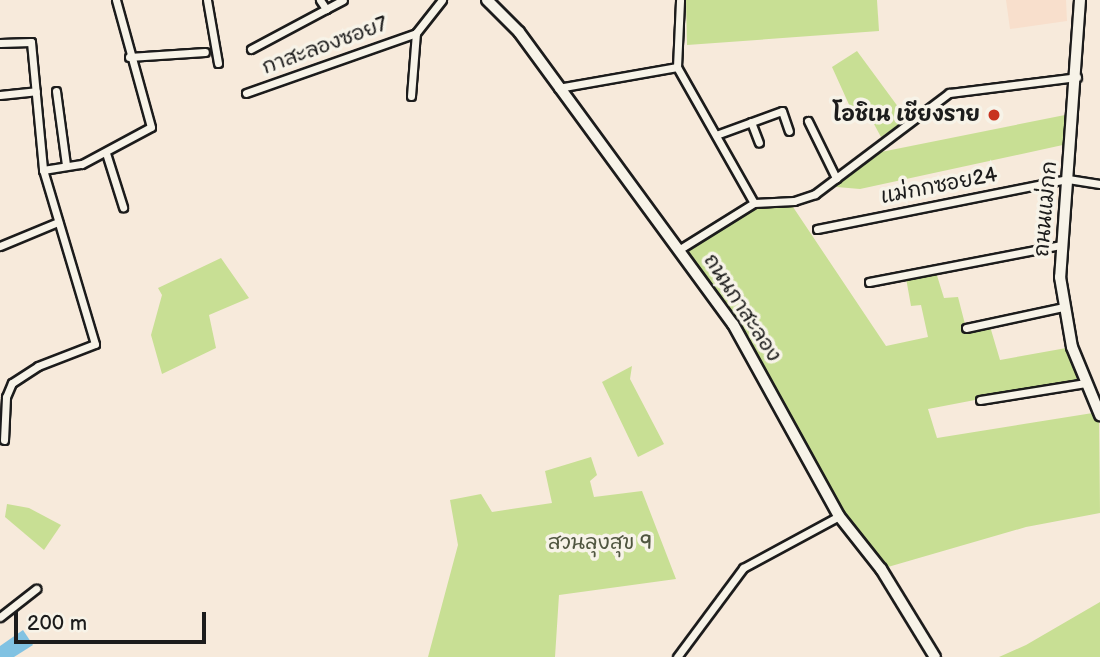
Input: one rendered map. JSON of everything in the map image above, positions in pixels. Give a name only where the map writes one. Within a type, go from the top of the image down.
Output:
[{"type":"street","points":[[43,170],[106,153],[151,127],[129,57],[116,0]]},
{"type":"street","points":[[207,0],[218,63]]},
{"type":"street","points":[[320,0],[326,9]]},
{"type":"street","points":[[251,49],[342,0]]},
{"type":"street","name":"กาสะลองซอย7","points":[[246,93],[416,33],[442,0]]},
{"type":"street","name":"ถนนกาสะลอง","points":[[487,0],[519,32],[557,88],[680,249],[760,368],[839,516],[881,569],[934,657]]},
{"type":"street","points":[[680,0],[677,67],[754,204]]},
{"type":"street","name":"ถนนแม่กก","points":[[1080,0],[1077,77],[1062,245],[1063,307],[1086,383],[1100,415]]},
{"type":"street","points":[[411,96],[416,33]]},
{"type":"street","points":[[0,43],[31,41],[43,170],[95,344],[38,366],[12,383],[6,397],[4,440]]},
{"type":"street","points":[[129,57],[205,52]]},
{"type":"street","points":[[557,88],[677,67]]},
{"type":"street","points":[[680,249],[754,204],[805,198],[836,178],[949,93],[1077,77]]},
{"type":"street","points":[[0,95],[36,91]]},
{"type":"street","points":[[56,91],[66,165]]},
{"type":"street","points":[[716,135],[782,111],[789,131]]},
{"type":"street","points":[[808,121],[836,178]]},
{"type":"street","points":[[751,122],[759,143]]},
{"type":"street","points":[[106,153],[123,207]]},
{"type":"street","points":[[1068,179],[1100,184]]},
{"type":"street","name":"แม่กกซอย24","points":[[817,229],[1068,179]]},
{"type":"street","points":[[0,246],[58,222]]},
{"type":"street","points":[[869,282],[1062,245]]},
{"type":"street","points":[[966,328],[1063,307]]},
{"type":"street","points":[[980,400],[1086,383]]},
{"type":"street","points":[[677,657],[743,568],[839,516]]},
{"type":"street","points":[[0,617],[36,589]]},
{"type":"shaded area","points":[[1006,0],[1066,0],[1067,21],[1010,29]]},
{"type":"green space","points":[[686,0],[877,0],[879,31],[687,45]]},
{"type":"green space","points":[[857,51],[907,119],[881,137],[868,113],[856,120],[832,67]]},
{"type":"green space","points":[[1075,113],[1072,143],[860,189],[825,186],[866,155]]},
{"type":"green space","points":[[789,201],[886,346],[928,337],[921,305],[911,306],[906,278],[935,269],[944,298],[958,297],[966,328],[989,323],[1000,360],[1072,347],[1084,379],[928,409],[937,438],[1099,412],[1100,513],[1026,527],[881,569],[839,516],[790,424],[680,249],[754,203]]},
{"type":"green space","points":[[221,258],[249,298],[209,315],[216,348],[162,374],[151,335],[162,295],[158,288]]},
{"type":"green space","points":[[632,366],[630,379],[664,444],[638,457],[602,382]]},
{"type":"green space","name":"สวนลุงสุข 9","points":[[591,457],[597,475],[590,481],[594,497],[642,491],[676,579],[559,595],[555,657],[428,657],[458,545],[450,500],[481,494],[492,512],[552,503],[545,471]]},
{"type":"green space","points":[[7,504],[29,508],[61,525],[44,550],[5,517]]},
{"type":"green space","points":[[1100,602],[1100,657],[999,657],[1026,645]]},
{"type":"water","points":[[23,630],[33,645],[14,657],[0,657],[0,646]]},
{"type":"place","name":"โอชิเน เชียงราย","points":[[994,115]]}]
